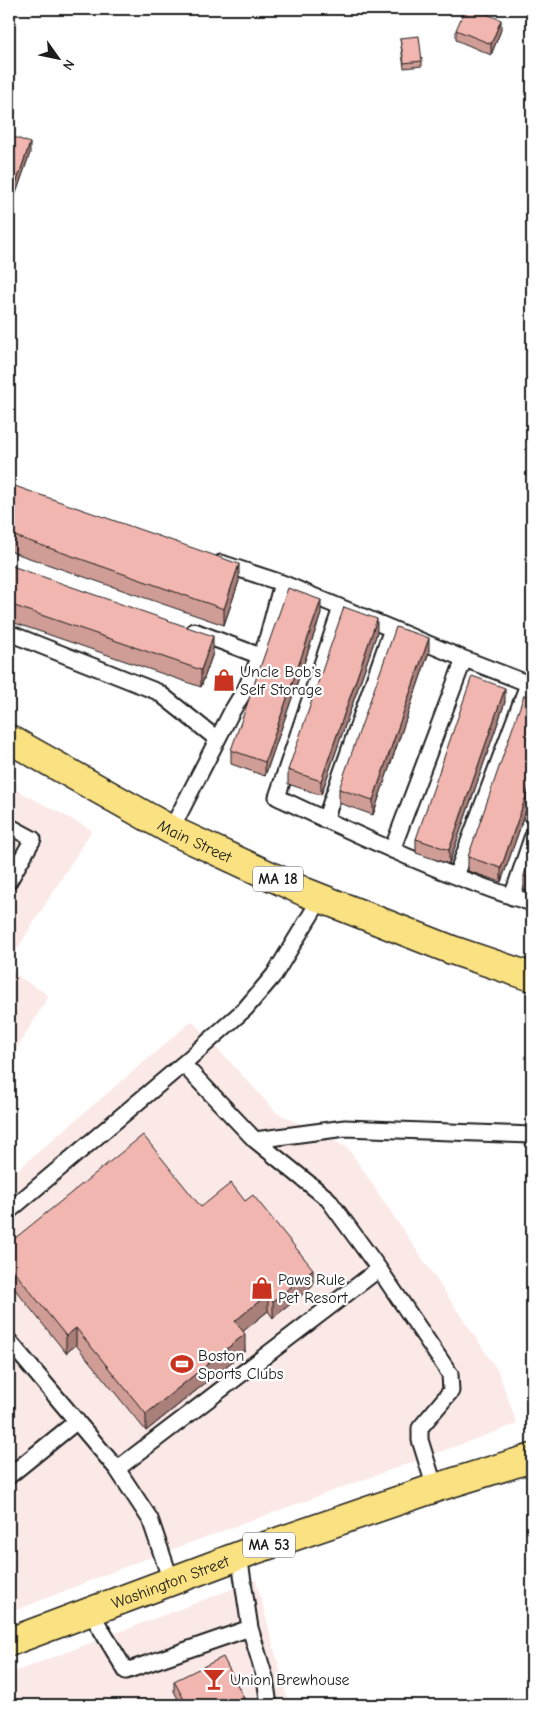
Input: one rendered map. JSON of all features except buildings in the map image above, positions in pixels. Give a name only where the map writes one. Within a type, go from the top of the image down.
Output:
[{"type":"main road","name":"Main Street","points":[[9,738],[171,830],[321,898],[452,950],[532,977]]},
{"type":"main road","name":"Washington Street","points":[[9,1642],[239,1555],[435,1488],[532,1458]]},
{"type":"lane","points":[[207,558],[282,583],[464,659],[530,684],[456,876]]},
{"type":"lane","points":[[171,830],[217,739],[246,688],[266,642],[282,583]]},
{"type":"lane","points":[[341,608],[277,797],[392,850],[456,876],[532,903]]},
{"type":"lane","points":[[179,626],[260,656]]},
{"type":"lane","points":[[326,820],[392,629]]},
{"type":"lane","points":[[9,633],[158,692],[217,739]]},
{"type":"lane","points":[[392,850],[464,659]]},
{"type":"lane","points":[[9,826],[33,840],[9,880]]},
{"type":"lane","points":[[512,897],[532,838]]},
{"type":"lane","points":[[9,1211],[245,1009],[274,975],[321,898]]},
{"type":"lane","points":[[183,1064],[256,1140],[328,1199],[379,1269],[450,1374],[451,1391],[420,1428],[420,1440],[435,1488]]},
{"type":"lane","points":[[256,1140],[345,1128],[532,1134]]},
{"type":"lane","points":[[117,1469],[379,1269]]},
{"type":"lane","points":[[9,1341],[117,1469],[150,1519],[171,1580]]},
{"type":"lane","points":[[9,1476],[76,1421]]},
{"type":"lane","points":[[239,1555],[250,1628],[265,1678],[269,1705]]},
{"type":"lane","points":[[90,1611],[126,1671],[250,1628]]},
{"type":"shaded area","points":[[9,786],[92,830],[9,962]]},
{"type":"shaded area","points":[[9,970],[49,996],[9,1061]]},
{"type":"shaded area","points":[[192,1021],[276,1112],[348,1148],[498,1371],[517,1424],[132,1564],[9,1613],[9,1177]]},
{"type":"shaded area","points":[[256,1580],[289,1705],[9,1704],[9,1674]]},
{"type":"place","name":"Uncle Bob's Self Storage","points":[[224,680]]},
{"type":"place","name":"Paws Rule Pet Resort","points":[[262,1288]]},
{"type":"place","name":"Boston Sports Clubs","points":[[182,1364]]},
{"type":"place","name":"Union Brewhouse","points":[[214,1679]]}]
